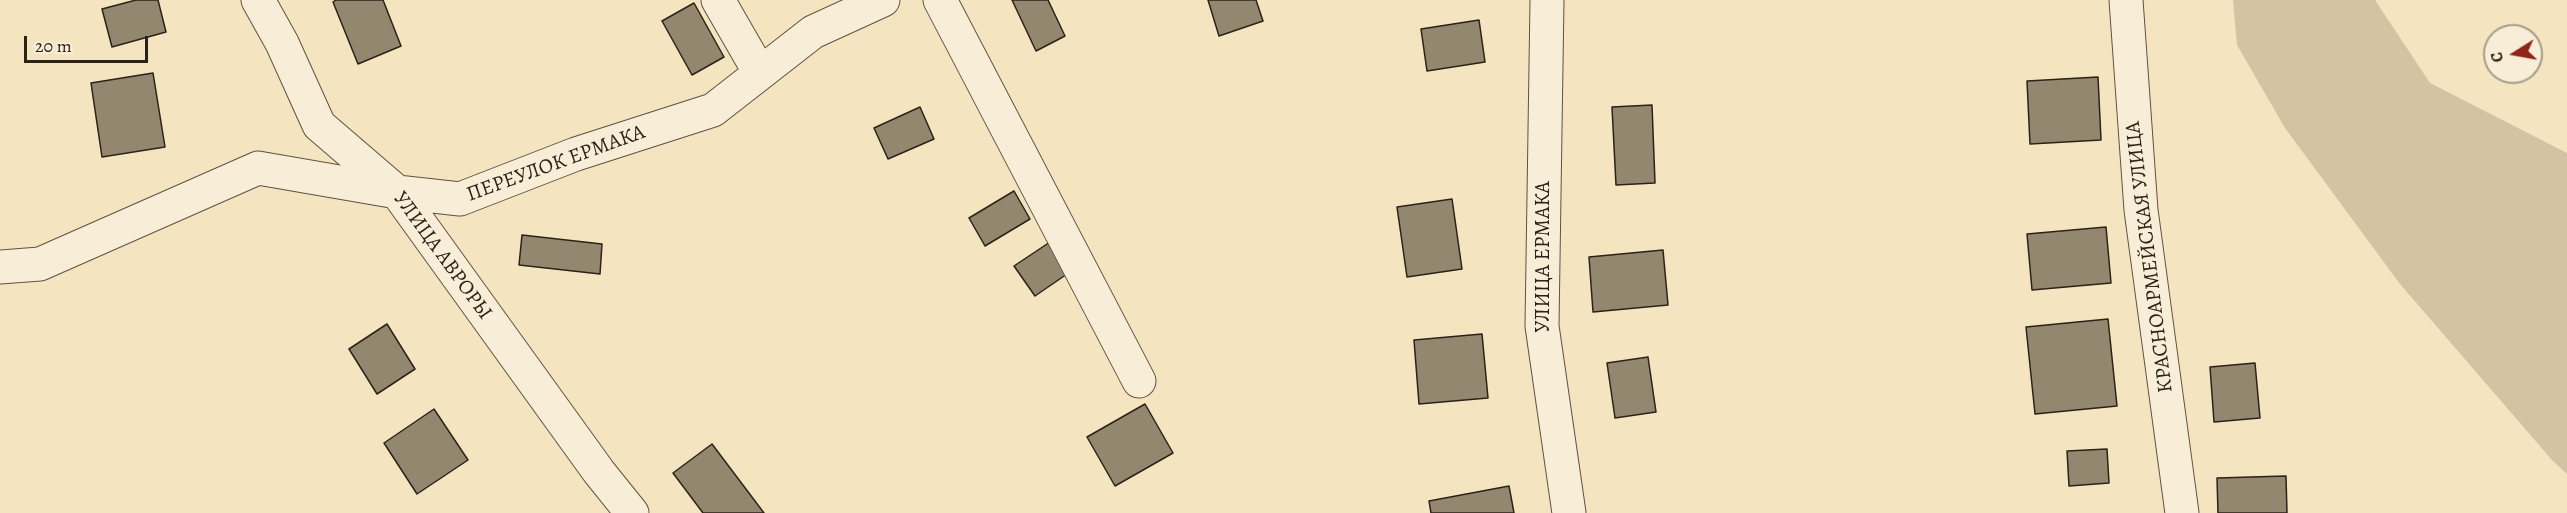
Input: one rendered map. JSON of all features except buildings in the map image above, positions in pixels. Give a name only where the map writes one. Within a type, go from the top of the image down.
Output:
[{"type":"street","name":"УЛИЦА АВРОРЫ","points":[[258,0],[282,43],[319,125],[397,192],[599,472],[632,513]]},
{"type":"street","points":[[718,0],[760,73]]},
{"type":"street","name":"ПЕРЕУЛОК ЕРМАКА","points":[[0,267],[40,264],[258,168],[397,192],[460,199],[576,154],[712,110],[813,32],[883,0]]},
{"type":"street","points":[[940,0],[1139,381]]},
{"type":"street","name":"УЛИЦА ЕРМАКА","points":[[1547,0],[1542,326],[1569,513]]},
{"type":"street","name":"КРАСНОАРМЕЙСКАЯ УЛИЦА","points":[[2126,0],[2141,210],[2182,513]]},
{"type":"shaded area","points":[[2233,0],[2375,0],[2430,83],[2567,153],[2567,474],[2552,460],[2400,284],[2285,128],[2237,45]]}]
